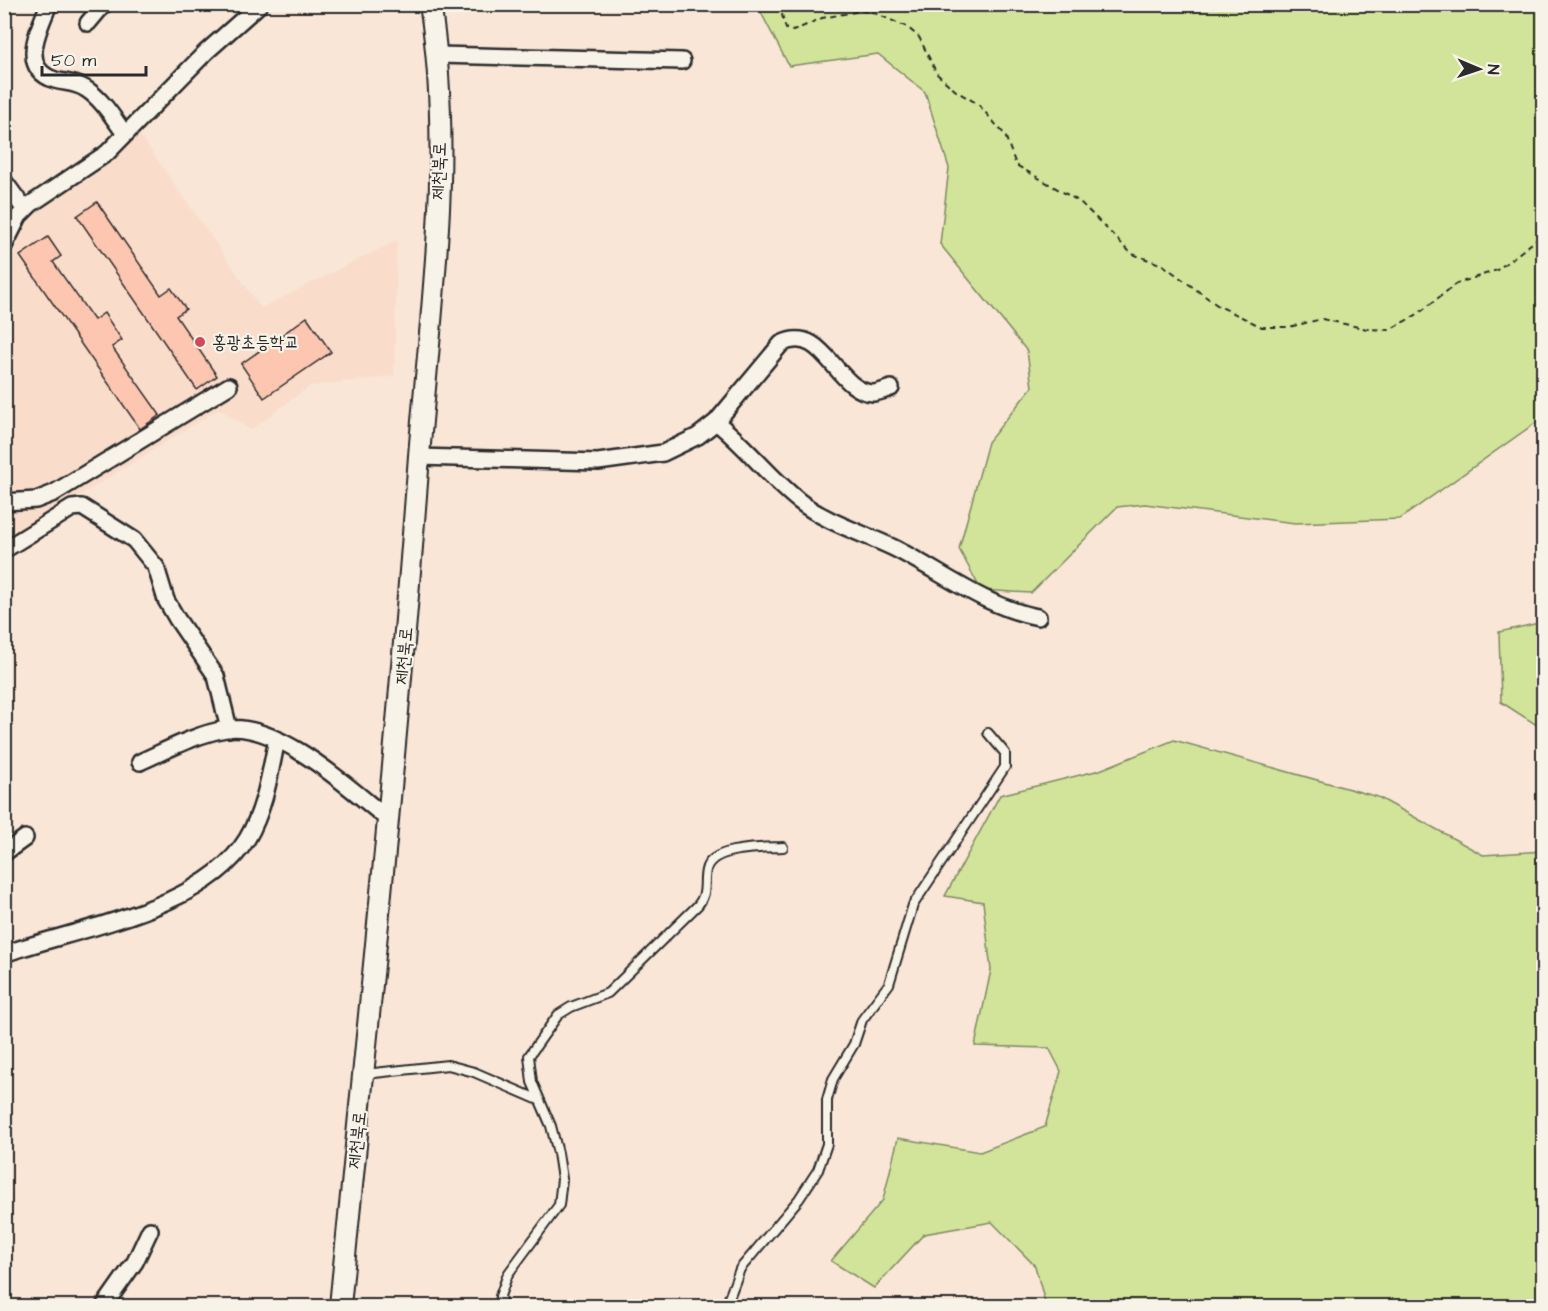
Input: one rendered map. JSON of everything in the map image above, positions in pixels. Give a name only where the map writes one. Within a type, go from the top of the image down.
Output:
[{"type":"street","points":[[49,4],[33,52],[36,67],[44,75],[87,89],[102,103],[125,134]]},
{"type":"street","points":[[88,23],[104,4]]},
{"type":"street","points":[[4,246],[19,216],[25,210],[107,153],[206,52],[260,4]]},
{"type":"street","name":"제천북로","points":[[340,1306],[404,661],[438,207],[442,103],[438,55],[430,4]]},
{"type":"street","points":[[438,55],[682,61]]},
{"type":"street","points":[[4,181],[25,210]]},
{"type":"street","points":[[419,458],[598,462],[663,453],[698,436],[716,422],[781,344],[792,338],[801,338],[814,345],[862,390],[872,393],[891,388]]},
{"type":"street","points":[[4,502],[36,500],[54,493],[230,386]]},
{"type":"street","points":[[716,422],[736,438],[783,487],[822,515],[914,558],[1010,611],[1038,616]]},
{"type":"street","points":[[4,550],[72,508],[82,507],[134,540],[156,567],[171,609],[216,676],[229,729]]},
{"type":"street","points":[[140,762],[206,734],[229,729],[277,739],[322,766],[388,819]]},
{"type":"street","points":[[4,954],[76,934],[159,904],[196,888],[220,871],[247,840],[265,798],[277,739]]},
{"type":"street","points":[[4,854],[25,838]]},
{"type":"street","points":[[104,1306],[135,1262],[150,1230]]},
{"type":"lane","points":[[726,1306],[740,1269],[799,1199],[818,1170],[827,1144],[827,1100],[832,1079],[854,1044],[862,1020],[889,984],[896,970],[901,942],[913,905],[1005,767],[1005,753],[988,733]]},
{"type":"lane","points":[[502,1306],[503,1284],[560,1205],[563,1193],[551,1126],[530,1074],[529,1056],[558,1015],[571,1007],[608,993],[698,905],[705,897],[709,862],[716,856],[728,852],[783,847]]},
{"type":"lane","points":[[363,1075],[448,1065],[474,1072],[539,1100]]},
{"type":"path","points":[[778,4],[786,29],[793,31],[822,18],[860,11],[872,12],[907,27],[919,37],[937,74],[956,91],[978,104],[1005,135],[1016,165],[1080,202],[1132,254],[1163,266],[1218,305],[1262,327],[1289,327],[1322,319],[1367,329],[1389,330],[1418,314],[1456,284],[1497,270],[1526,251],[1544,234]]},
{"type":"shaded area","name":"홍광초등학교","points":[[140,135],[261,308],[397,240],[394,376],[310,386],[251,430],[219,409],[5,542],[5,261],[14,255],[25,218]]},
{"type":"green space","points":[[757,5],[1543,5],[1543,420],[1541,419],[1400,519],[1295,523],[1145,504],[1117,507],[1031,593],[981,590],[959,549],[988,442],[1032,387],[1027,351],[940,244],[949,168],[925,92],[878,54],[789,66]]},
{"type":"green space","points":[[1544,622],[1543,729],[1501,702],[1499,632]]},
{"type":"green space","points":[[1174,740],[1378,797],[1483,855],[1543,851],[1543,1306],[1046,1306],[1035,1266],[992,1222],[924,1234],[874,1288],[831,1261],[883,1200],[898,1138],[980,1152],[1045,1127],[1061,1071],[1049,1048],[975,1046],[991,970],[983,902],[945,896],[1000,795],[1100,770]]},
{"type":"building","points":[[97,202],[161,295],[171,288],[186,309],[176,316],[217,376],[197,390],[77,216]]},
{"type":"building","points":[[48,237],[61,256],[53,262],[94,320],[104,313],[122,340],[112,347],[160,415],[140,429],[20,256]]},
{"type":"building","points":[[307,317],[331,352],[264,398],[241,364]]},
{"type":"place","name":"홍광초등학교","points":[[200,342]]}]
